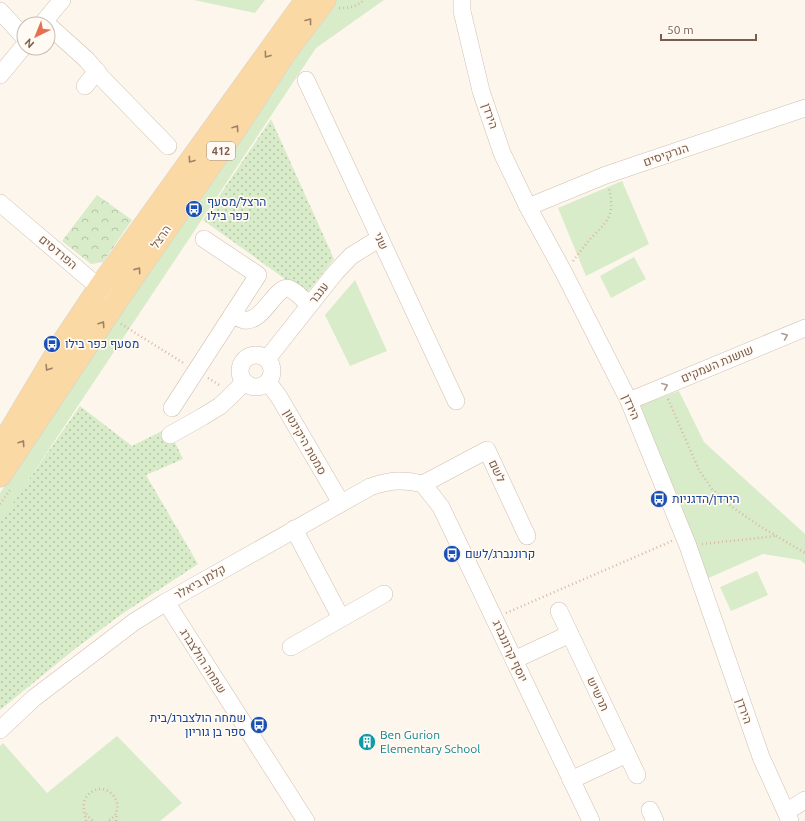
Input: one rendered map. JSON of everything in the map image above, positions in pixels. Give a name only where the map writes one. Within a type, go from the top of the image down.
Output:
[{"type":"main road","name":"הרצל","points":[[0,448],[65,339],[99,288],[306,0]]},
{"type":"main road","name":"הרצל","points":[[0,476],[116,302],[237,127],[285,53],[332,4]]},
{"type":"street","points":[[51,16],[62,0]]},
{"type":"street","name":"הירדן","points":[[462,0],[462,11],[481,91],[502,153],[528,207],[564,273],[629,401],[686,541],[751,731],[788,817]]},
{"type":"street","points":[[0,11],[16,28]]},
{"type":"street","points":[[56,33],[87,60],[168,146]]},
{"type":"street","points":[[0,75],[16,56]]},
{"type":"street","points":[[85,86],[97,72]]},
{"type":"street","name":"שני","points":[[306,80],[456,401]]},
{"type":"street","name":"הנרקיסים","points":[[528,207],[606,175],[805,108]]},
{"type":"street","name":"הפרדסים","points":[[0,203],[116,302]]},
{"type":"street","name":"ענבר","points":[[267,359],[335,273],[351,256],[380,238]]},
{"type":"street","points":[[172,408],[258,276],[204,239]]},
{"type":"street","points":[[232,315],[243,320],[254,318],[263,312],[279,292],[286,288],[289,288],[309,305]]},
{"type":"street","name":"שושנת העמקים","points":[[629,401],[805,328]]},
{"type":"street","points":[[170,435],[220,406],[239,388],[264,385],[268,382],[272,373],[272,368],[267,359],[259,355],[246,358],[240,367],[239,388]]},
{"type":"street","name":"סמטת היקינטון","points":[[268,382],[279,397],[340,503]]},
{"type":"street","name":"לשם","points":[[423,484],[487,450],[527,536]]},
{"type":"street","name":"קלמן ביאלר","points":[[0,730],[34,698],[134,622],[166,602],[370,487],[390,481],[409,480],[423,484]]},
{"type":"street","name":"יוסף קרוננברג","points":[[423,484],[441,507],[591,821]]},
{"type":"street","points":[[294,530],[341,618]]},
{"type":"street","points":[[291,647],[384,594]]},
{"type":"street","name":"שמחה הולצברג","points":[[166,602],[305,821]]},
{"type":"street","name":"תרשיש","points":[[559,611],[637,775]]},
{"type":"street","points":[[514,660],[570,634]]},
{"type":"street","points":[[571,780],[627,754]]},
{"type":"street","points":[[788,817],[805,800]]},
{"type":"path","points":[[332,4],[350,8],[357,6],[364,0]]},
{"type":"path","points":[[564,273],[582,249],[604,226],[609,217],[612,201],[606,175]]},
{"type":"path","points":[[121,323],[196,370],[239,388]]},
{"type":"path","points":[[663,387],[699,470],[712,489],[728,504],[758,525],[805,553]]},
{"type":"path","points":[[494,618],[686,541],[777,536]]},
{"type":"path","points":[[86,821],[84,801],[91,792],[103,789],[111,793],[115,798],[117,803],[116,821]]},
{"type":"path","points":[[84,808],[85,814],[93,821]]},
{"type":"path","points":[[108,821],[117,811]]},
{"type":"green space","points":[[194,0],[265,0],[255,13]]},
{"type":"green space","points":[[335,0],[384,0],[316,48],[0,523],[0,493],[119,312],[294,54]]},
{"type":"green space","points":[[271,119],[334,259],[306,294],[203,220]]},
{"type":"green space","points":[[622,181],[649,244],[586,276],[558,208]]},
{"type":"green space","points":[[97,195],[132,220],[103,262],[91,264],[62,241]]},
{"type":"green space","points":[[634,257],[646,279],[611,298],[600,276]]},
{"type":"green space","points":[[355,280],[387,351],[350,366],[325,315]]},
{"type":"green space","points":[[679,391],[704,442],[805,534],[805,564],[800,560],[763,554],[704,580],[637,406]]},
{"type":"green space","points":[[80,406],[132,446],[168,428],[183,459],[146,475],[198,564],[122,614],[76,648],[0,710],[0,521]]},
{"type":"green space","points":[[757,571],[768,595],[731,611],[720,587]]},
{"type":"green space","points":[[117,736],[182,803],[160,821],[0,821],[0,746],[3,743],[47,793]]},
{"type":"place","name":"הרצל/מסעף כפר בילו","points":[[194,209]]},
{"type":"place","name":"מסעף כפר בילו","points":[[52,344]]},
{"type":"place","name":"הירדן/הדגניות","points":[[659,499]]},
{"type":"place","name":"קרוננברג/לשם","points":[[452,554]]},
{"type":"place","name":"שמחה הולצברג/בית ספר בן גוריון","points":[[259,725]]},
{"type":"place","name":"Ben Gurion Elementary School","points":[[367,742]]}]
